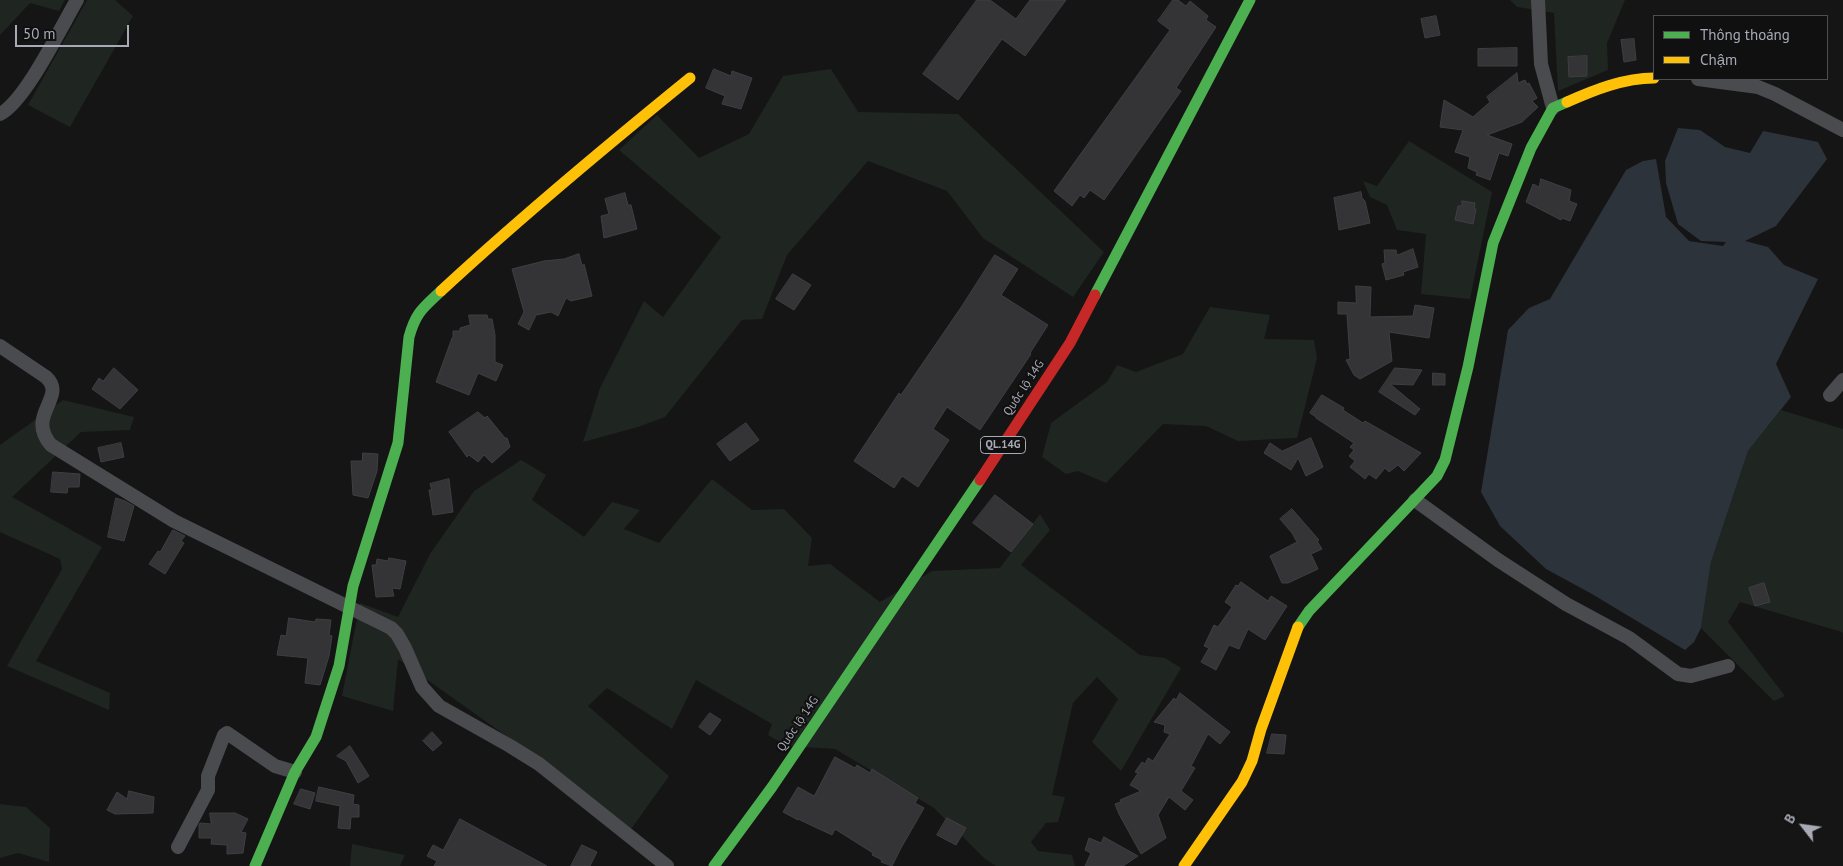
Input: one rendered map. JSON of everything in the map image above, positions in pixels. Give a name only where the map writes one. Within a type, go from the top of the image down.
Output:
[{"type":"street","points":[[0,114],[9,110],[26,88],[77,0]]},
{"type":"street","name":"Quốc lộ 14G","points":[[714,866],[772,787],[1070,343],[1250,0]]},
{"type":"street","points":[[1538,0],[1541,64],[1553,108]]},
{"type":"street","points":[[255,866],[295,772],[316,737],[339,666],[353,586],[398,443],[409,337],[413,322],[420,310],[492,244],[602,149],[690,78]]},
{"type":"street","points":[[1184,866],[1242,782],[1252,761],[1261,729],[1298,626],[1308,611],[1437,476],[1445,460],[1468,367],[1493,243],[1531,148],[1553,108],[1593,91],[1639,78],[1653,78]]},
{"type":"street","points":[[1706,80],[1758,87],[1843,130]]},
{"type":"street","points":[[0,346],[46,377],[53,388],[42,425],[43,433],[51,445],[174,522],[391,628],[397,634],[422,687],[439,706],[539,764],[667,866]]},
{"type":"street","points":[[1830,395],[1843,380]]},
{"type":"street","points":[[1415,500],[1498,560],[1566,604],[1629,638],[1678,674],[1691,676],[1728,666]]},
{"type":"street","points":[[178,847],[208,790],[208,776],[224,735],[228,733],[275,766],[295,772]]},
{"type":"shaded area","points":[[0,0],[65,0],[59,11],[30,3],[0,35]]},
{"type":"shaded area","points":[[87,0],[115,0],[133,16],[70,127],[28,105]]},
{"type":"shaded area","points":[[1510,0],[1625,0],[1607,43],[1608,70],[1558,91],[1554,13],[1517,7]]},
{"type":"shaded area","points":[[831,69],[858,112],[958,114],[1104,252],[1073,297],[983,238],[947,191],[868,161],[787,255],[762,319],[742,320],[665,417],[638,427],[583,442],[600,388],[644,301],[663,317],[721,237],[619,150],[657,115],[699,158],[749,134],[783,76]]},
{"type":"shaded area","points":[[1678,128],[1700,130],[1725,147],[1750,153],[1763,131],[1818,142],[1827,159],[1776,226],[1745,241],[1768,247],[1784,265],[1818,279],[1776,364],[1791,397],[1748,451],[1711,562],[1701,628],[1694,642],[1685,650],[1592,594],[1546,569],[1500,526],[1481,492],[1508,330],[1529,308],[1550,299],[1626,170],[1643,161],[1656,159],[1666,217],[1689,241],[1723,246],[1726,242],[1701,241],[1678,224],[1666,183],[1665,161]]},
{"type":"shaded area","points":[[1409,141],[1492,192],[1470,299],[1421,294],[1426,234],[1397,230],[1387,205],[1370,197],[1363,181],[1377,186]]},
{"type":"shaded area","points":[[1210,307],[1270,315],[1264,339],[1314,340],[1317,358],[1297,438],[1238,441],[1206,426],[1163,424],[1106,483],[1078,471],[1066,474],[1042,457],[1051,423],[1107,382],[1117,365],[1136,372],[1183,354]]},
{"type":"shaded area","points":[[63,400],[134,417],[130,430],[81,432],[12,497],[102,547],[36,661],[110,693],[109,710],[7,666],[62,569],[60,559],[0,532],[0,445]]},
{"type":"shaded area","points":[[1781,410],[1843,429],[1843,634],[1842,632],[1740,602],[1728,622],[1785,696],[1774,701],[1701,628],[1711,562],[1748,451]]},
{"type":"shaded area","points":[[521,460],[546,475],[532,500],[584,537],[612,502],[640,510],[624,529],[659,543],[712,479],[752,510],[784,509],[812,538],[808,566],[830,564],[880,602],[932,571],[1000,568],[1040,514],[1050,530],[1021,565],[1140,655],[1165,658],[1181,668],[1121,771],[1092,742],[1118,699],[1097,677],[1073,703],[1052,795],[1065,797],[1058,822],[1046,823],[1031,842],[1038,851],[1072,855],[1075,866],[996,866],[984,858],[934,808],[835,749],[787,746],[768,735],[772,724],[696,680],[672,729],[607,688],[588,706],[669,776],[629,832],[533,755],[398,659],[393,711],[342,696],[360,603],[398,617],[430,554],[474,491]]},
{"type":"shaded area","points":[[0,804],[26,807],[50,828],[49,862],[18,853],[0,858]]},
{"type":"shaded area","points":[[352,844],[405,855],[400,866],[350,866]]},
{"type":"building","points":[[977,0],[990,0],[1016,19],[1030,0],[1066,0],[1025,56],[1002,39],[958,100],[923,74]]},
{"type":"building","points":[[1173,0],[1178,0],[1186,6],[1190,1],[1208,16],[1206,20],[1216,27],[1176,88],[1181,91],[1104,200],[1090,190],[1084,198],[1080,195],[1072,206],[1054,191],[1170,30],[1158,21]]},
{"type":"building","points":[[1436,16],[1440,35],[1425,38],[1421,19]]},
{"type":"building","points":[[1634,39],[1636,60],[1624,62],[1621,40]]},
{"type":"building","points":[[1517,48],[1517,66],[1478,66],[1478,49]]},
{"type":"building","points":[[1587,56],[1587,76],[1569,77],[1568,57]]},
{"type":"building","points":[[714,69],[731,76],[732,71],[752,78],[741,109],[722,104],[725,96],[706,88]]},
{"type":"building","points":[[1517,73],[1518,83],[1525,80],[1527,84],[1529,83],[1537,98],[1532,101],[1538,107],[1522,122],[1487,135],[1512,144],[1508,156],[1499,153],[1490,180],[1476,175],[1477,172],[1468,168],[1470,157],[1455,152],[1463,130],[1440,127],[1444,100],[1473,117],[1490,102],[1487,97]]},
{"type":"building","points":[[1541,179],[1571,190],[1569,201],[1577,204],[1570,221],[1562,218],[1561,220],[1526,202],[1533,184],[1539,187]]},
{"type":"building","points":[[1361,192],[1370,223],[1339,230],[1334,198]]},
{"type":"building","points":[[625,193],[628,205],[631,205],[637,229],[604,238],[601,216],[609,214],[605,199]]},
{"type":"building","points":[[1462,201],[1475,203],[1474,209],[1476,209],[1473,224],[1455,220],[1458,206],[1462,206]]},
{"type":"building","points":[[1413,249],[1418,267],[1403,272],[1404,275],[1386,280],[1382,264],[1385,263],[1384,250],[1396,250],[1397,255]]},
{"type":"building","points":[[579,254],[582,266],[584,264],[592,296],[571,301],[566,298],[558,316],[551,312],[536,315],[529,330],[518,324],[524,312],[512,269],[544,261],[564,259]]},
{"type":"building","points":[[995,255],[1018,269],[1001,295],[1048,325],[980,430],[947,407],[933,429],[949,440],[918,487],[902,476],[894,488],[854,461],[899,393],[901,395],[962,306]]},
{"type":"building","points":[[793,274],[811,285],[794,310],[776,299]]},
{"type":"building","points":[[1356,286],[1371,287],[1370,317],[1413,316],[1415,305],[1434,308],[1429,338],[1389,332],[1392,361],[1360,379],[1354,375],[1346,360],[1350,359],[1347,314],[1338,314],[1338,302],[1356,303]]},
{"type":"building","points":[[469,315],[487,315],[488,319],[492,319],[495,335],[495,362],[503,365],[496,381],[478,373],[469,395],[436,382],[453,338],[453,331],[460,331],[460,328],[470,325]]},
{"type":"building","points":[[114,368],[138,390],[120,409],[92,389],[99,378],[103,381]]},
{"type":"building","points":[[1395,368],[1422,370],[1413,385],[1390,384],[1420,409],[1415,415],[1379,392]]},
{"type":"building","points":[[1433,373],[1445,374],[1445,385],[1433,385]]},
{"type":"building","points":[[1322,395],[1344,408],[1343,410],[1363,423],[1365,421],[1421,453],[1404,471],[1398,465],[1389,472],[1385,468],[1376,479],[1369,474],[1365,479],[1350,467],[1355,461],[1349,456],[1354,450],[1350,447],[1354,443],[1310,413]]},
{"type":"building","points":[[478,412],[485,418],[487,416],[507,438],[510,447],[492,463],[484,455],[478,462],[469,455],[467,457],[449,432]]},
{"type":"building","points":[[746,423],[759,440],[730,461],[717,444]]},
{"type":"building","points":[[1311,438],[1323,467],[1306,476],[1298,458],[1291,470],[1264,453],[1270,443],[1282,451]]},
{"type":"building","points":[[121,443],[124,457],[101,462],[98,448]]},
{"type":"building","points":[[363,453],[378,454],[377,471],[368,498],[353,495],[351,461],[362,461]]},
{"type":"building","points":[[53,472],[80,474],[79,487],[68,487],[67,493],[51,492]]},
{"type":"building","points":[[449,479],[453,512],[433,515],[429,490],[432,490],[430,484]]},
{"type":"building","points":[[995,495],[1033,524],[1011,552],[973,523]]},
{"type":"building","points":[[116,498],[134,506],[124,541],[108,537]]},
{"type":"building","points":[[1292,509],[1319,540],[1317,541],[1322,549],[1311,554],[1318,569],[1288,583],[1282,583],[1270,556],[1297,542],[1280,519]]},
{"type":"building","points":[[173,530],[185,536],[181,541],[184,543],[165,574],[149,564],[158,551],[160,552]]},
{"type":"building","points":[[389,558],[406,561],[400,589],[392,588],[394,596],[376,597],[372,565],[376,565],[377,559],[388,561]]},
{"type":"building","points":[[1241,582],[1268,601],[1271,596],[1287,606],[1265,640],[1248,629],[1239,649],[1229,645],[1216,670],[1201,662],[1209,648],[1204,646],[1214,625],[1218,627],[1232,607],[1225,602],[1236,585],[1238,586]]},
{"type":"building","points":[[1764,583],[1770,602],[1755,606],[1749,588]]},
{"type":"building","points":[[289,618],[315,622],[316,619],[331,620],[329,635],[332,636],[329,656],[320,685],[305,683],[308,658],[277,655],[281,635],[286,636]]},
{"type":"building","points":[[1180,693],[1230,732],[1220,744],[1208,734],[1191,766],[1195,768],[1181,791],[1193,800],[1185,810],[1169,797],[1158,815],[1166,838],[1141,854],[1115,804],[1141,791],[1130,785],[1138,773],[1135,772],[1142,762],[1145,764],[1148,758],[1153,761],[1170,734],[1164,732],[1165,725],[1154,722],[1174,698],[1176,700]]},
{"type":"building","points":[[710,713],[721,720],[710,735],[699,727]]},
{"type":"building","points":[[432,732],[442,743],[433,751],[423,741]]},
{"type":"building","points":[[1272,734],[1286,735],[1284,754],[1267,753]]},
{"type":"building","points":[[350,746],[369,776],[358,783],[346,761],[337,756]]},
{"type":"building","points":[[835,757],[855,768],[857,765],[870,773],[872,769],[918,798],[915,803],[924,808],[892,866],[881,862],[882,860],[872,855],[873,853],[835,829],[832,835],[783,812],[798,787],[814,796]]},
{"type":"building","points":[[319,787],[354,795],[353,804],[359,805],[359,817],[351,817],[350,829],[338,828],[340,806],[316,801]]},
{"type":"building","points":[[301,789],[315,793],[310,809],[294,804]]},
{"type":"building","points":[[129,791],[154,797],[153,813],[115,814],[107,810],[117,792],[127,799]]},
{"type":"building","points":[[210,813],[235,813],[248,819],[241,832],[246,833],[243,853],[227,854],[227,845],[211,844],[212,838],[199,838],[200,823],[211,824]]},
{"type":"building","points":[[947,818],[966,828],[956,845],[937,835]]},
{"type":"building","points":[[460,819],[547,866],[434,866],[437,861],[427,856],[433,845],[443,850]]},
{"type":"building","points":[[1104,837],[1138,856],[1123,866],[1085,866],[1091,853],[1085,850],[1089,838],[1101,843]]},
{"type":"building","points":[[582,845],[597,852],[590,866],[571,866]]},
{"type":"traffic: fast","points":[[1095,295],[1250,0]]},
{"type":"traffic: fast","points":[[1298,627],[1309,611],[1437,476],[1445,460],[1468,367],[1493,243],[1531,148],[1553,108],[1567,102]]},
{"type":"traffic: fast","points":[[255,866],[295,772],[316,737],[339,666],[353,586],[398,443],[409,337],[414,322],[421,311],[441,291]]},
{"type":"traffic: fast","points":[[714,866],[772,787],[980,480]]},
{"type":"traffic: slow","points":[[441,291],[502,236],[690,78]]},
{"type":"traffic: slow","points":[[1567,102],[1620,82],[1653,78]]},
{"type":"traffic: slow","points":[[1184,866],[1242,782],[1252,761],[1261,729],[1298,627]]},
{"type":"traffic: jam","points":[[980,480],[1070,343],[1095,295]]}]
